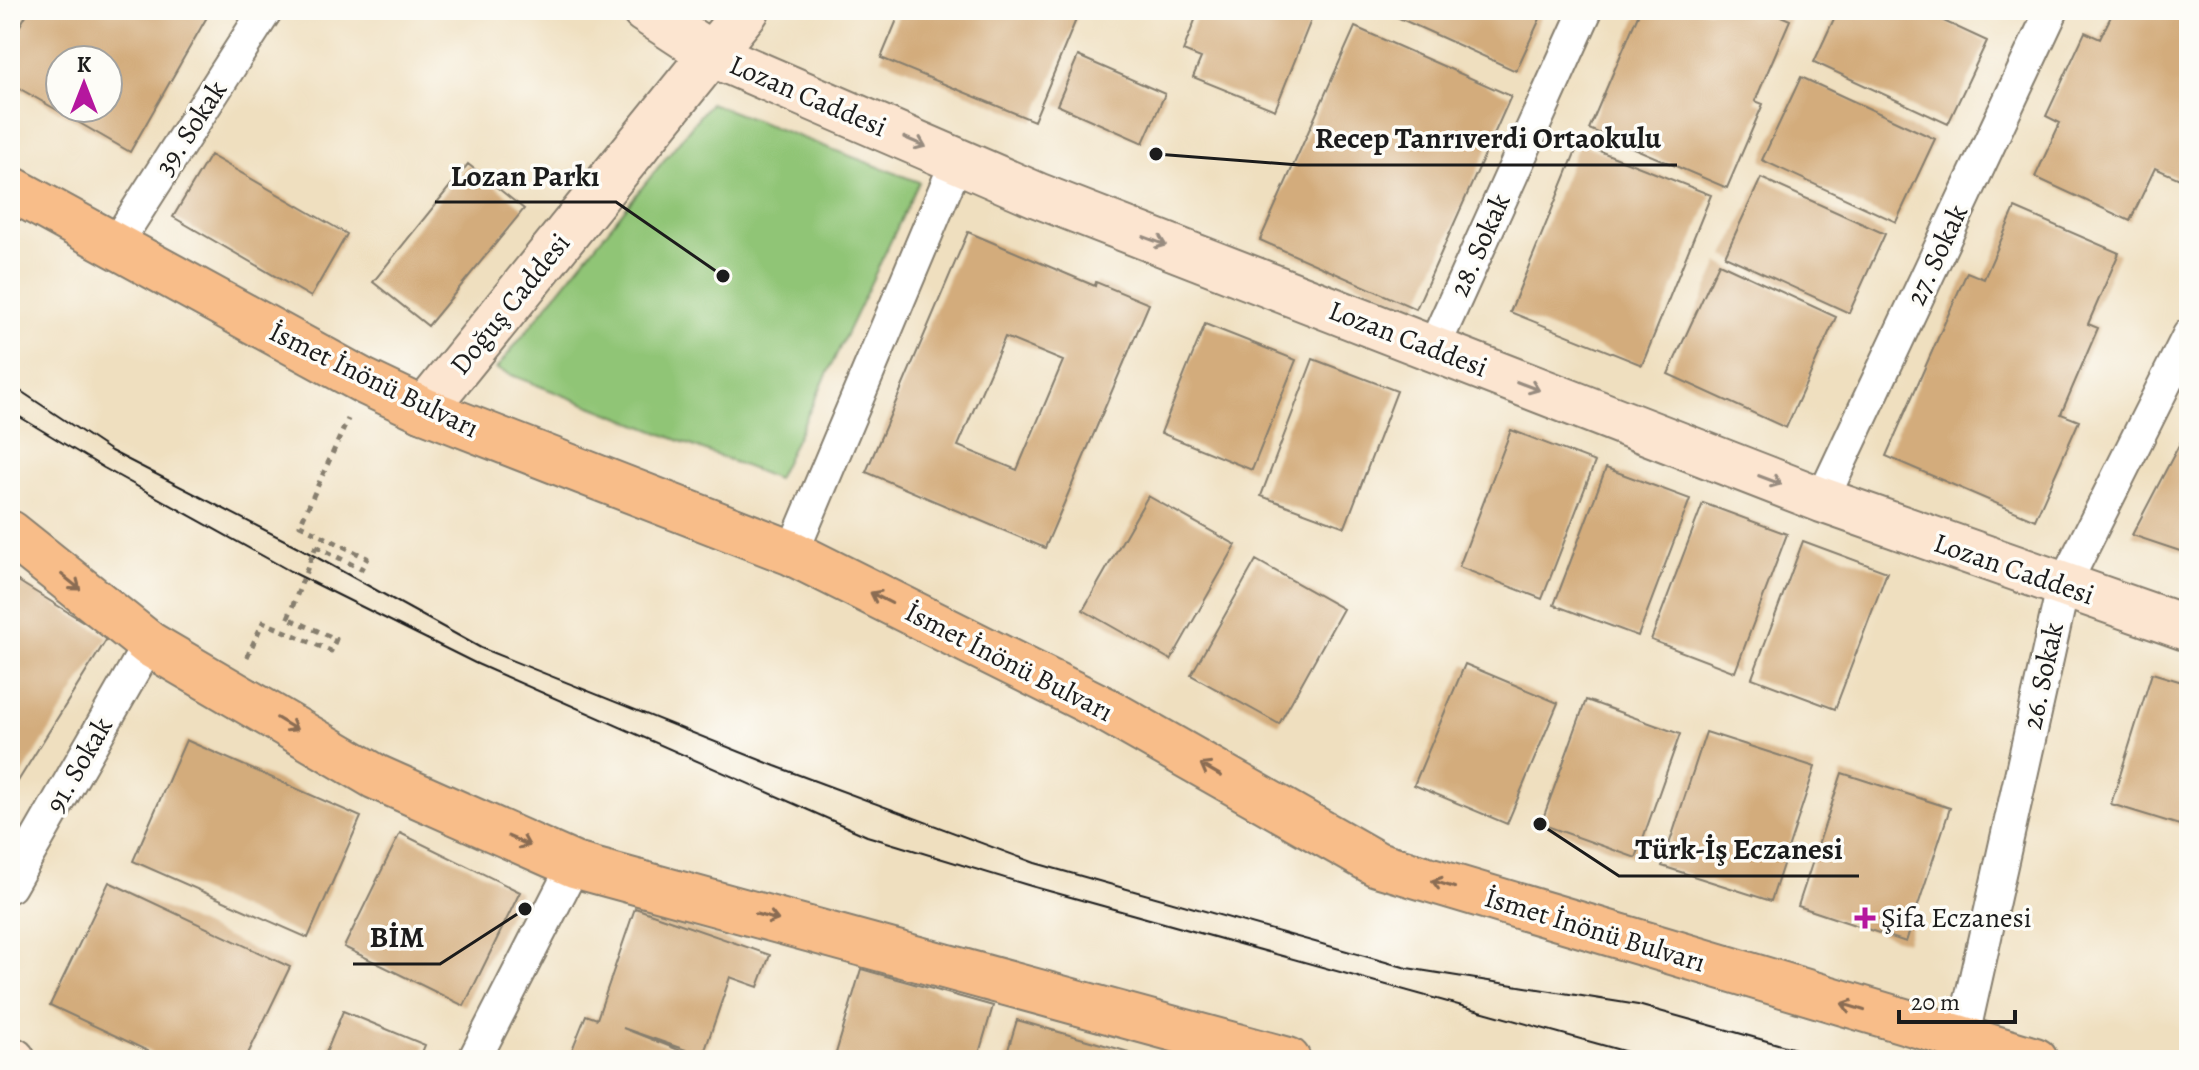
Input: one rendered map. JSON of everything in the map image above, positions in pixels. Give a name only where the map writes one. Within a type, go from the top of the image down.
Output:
[{"type":"main road","name":"Lozan Caddesi","points":[[644,10],[711,54],[957,161],[1822,500],[2189,629]]},
{"type":"main road","name":"Doğuş Caddesi","points":[[424,410],[747,10]]},
{"type":"main road","name":"İsmet İnönü Bulvarı","points":[[10,188],[365,382],[424,410],[792,553],[1108,711],[1377,864],[2035,1060]]},
{"type":"main road","points":[[10,533],[149,644],[376,777],[574,865],[1288,1060]]},
{"type":"street","name":"39. Sokak","points":[[115,245],[266,10]]},
{"type":"street","name":"28. Sokak","points":[[1433,349],[1586,10]]},
{"type":"street","name":"27. Sokak","points":[[1822,500],[2052,10]]},
{"type":"street","points":[[792,553],[957,161]]},
{"type":"street","name":"26. Sokak","points":[[1962,1040],[2063,587],[2189,335]]},
{"type":"street","name":"91. Sokak","points":[[10,886],[149,644]]},
{"type":"street","points":[[474,1060],[574,865]]},
{"type":"path","points":[[263,622],[331,651],[336,639],[288,618],[316,546],[361,569],[367,558],[300,525],[365,382]]},
{"type":"green space","points":[[710,103],[919,182],[777,479],[496,369]]},
{"type":"building","points":[[29,10],[211,10],[130,152],[81,124],[124,124],[124,44],[44,44],[44,103],[10,83],[10,43]]},
{"type":"building","points":[[901,10],[1080,10],[1034,121],[881,58]]},
{"type":"building","points":[[1199,10],[1315,10],[1275,110],[1193,77],[1201,58],[1183,51]]},
{"type":"building","points":[[1390,10],[1544,10],[1516,71],[1388,13]]},
{"type":"building","points":[[1640,10],[1767,10],[1790,20],[1755,101],[1763,104],[1727,188],[1589,129]]},
{"type":"building","points":[[1838,10],[1920,10],[1987,41],[1948,124],[1814,62]]},
{"type":"building","points":[[2114,10],[2189,10],[2189,183],[2155,168],[2130,221],[2035,177],[2060,123],[2046,116],[2085,32],[2100,39]]},
{"type":"building","points":[[1355,27],[1511,96],[1416,309],[1260,240]]},
{"type":"building","points":[[1078,56],[1165,94],[1143,143],[1057,105]]},
{"type":"building","points":[[1801,77],[1935,139],[1896,222],[1762,160]]},
{"type":"building","points":[[1579,143],[1711,195],[1642,365],[1510,312]]},
{"type":"building","points":[[210,155],[347,234],[311,297],[173,217]]},
{"type":"building","points":[[468,164],[524,209],[428,326],[373,282]]},
{"type":"building","points":[[1761,178],[1885,234],[1849,313],[1725,256]]},
{"type":"building","points":[[2015,208],[2119,253],[2088,324],[2098,328],[2061,414],[2079,421],[2035,520],[1886,456],[1967,272],[1984,279]]},
{"type":"building","points":[[968,232],[1095,286],[1096,282],[1149,304],[1045,548],[866,472]],"holes":[[[1005,337],[1063,361],[1017,470],[958,446]]]},
{"type":"building","points":[[1719,263],[1836,317],[1786,428],[1668,374]]},
{"type":"building","points":[[1205,324],[1296,360],[1252,470],[1161,433]]},
{"type":"building","points":[[1313,359],[1397,391],[1345,527],[1261,496]]},
{"type":"building","points":[[2189,426],[2189,554],[2132,535]]},
{"type":"building","points":[[1511,430],[1595,462],[1542,599],[1459,567]]},
{"type":"building","points":[[1606,468],[1690,499],[1638,636],[1554,605]]},
{"type":"building","points":[[1148,496],[1236,545],[1171,660],[1083,610]]},
{"type":"building","points":[[1703,503],[1787,534],[1735,672],[1651,640]]},
{"type":"building","points":[[1803,541],[1887,572],[1835,709],[1752,678]]},
{"type":"building","points":[[1256,560],[1343,609],[1279,724],[1191,675]]},
{"type":"building","points":[[10,576],[108,637],[10,794]]},
{"type":"building","points":[[1465,664],[1558,703],[1507,824],[1414,785]]},
{"type":"building","points":[[2152,673],[2189,684],[2189,828],[2111,804]]},
{"type":"building","points":[[1586,700],[1680,734],[1636,858],[1541,824]]},
{"type":"building","points":[[1706,732],[1815,767],[1771,901],[1662,866]]},
{"type":"building","points":[[186,740],[361,817],[308,938],[133,861]]},
{"type":"building","points":[[1842,773],[1950,808],[1906,942],[1798,906]]},
{"type":"building","points":[[400,833],[520,892],[464,1006],[344,947]]},
{"type":"building","points":[[109,882],[290,967],[245,1060],[167,1060],[50,1005]]},
{"type":"building","points":[[635,908],[770,955],[758,987],[730,977],[703,1056],[623,1028],[704,1060],[568,1060],[586,1015],[597,1019]]},
{"type":"building","points":[[861,969],[993,1006],[977,1060],[834,1060]]},
{"type":"building","points":[[343,1011],[425,1045],[419,1060],[323,1060]]},
{"type":"building","points":[[1017,1020],[1129,1052],[1127,1060],[1005,1060]]},
{"type":"tram line","points":[[10,384],[111,451],[298,547],[481,648],[775,766],[1035,863],[1407,968],[1638,1005],[1835,1060]]},
{"type":"tram line","points":[[10,411],[104,468],[290,571],[475,663],[867,836],[1031,886],[1656,1060]]},
{"type":"place","name":"Recep Tanrıverdi Ortaokulu","points":[[1156,154]]},
{"type":"place","name":"Lozan Parkı","points":[[723,276]]},
{"type":"place","name":"Türk-İş Eczanesi","points":[[1540,824]]},
{"type":"place","name":"BİM","points":[[525,909]]},
{"type":"place","name":"Şifa Eczanesi","points":[[1865,918]]}]
